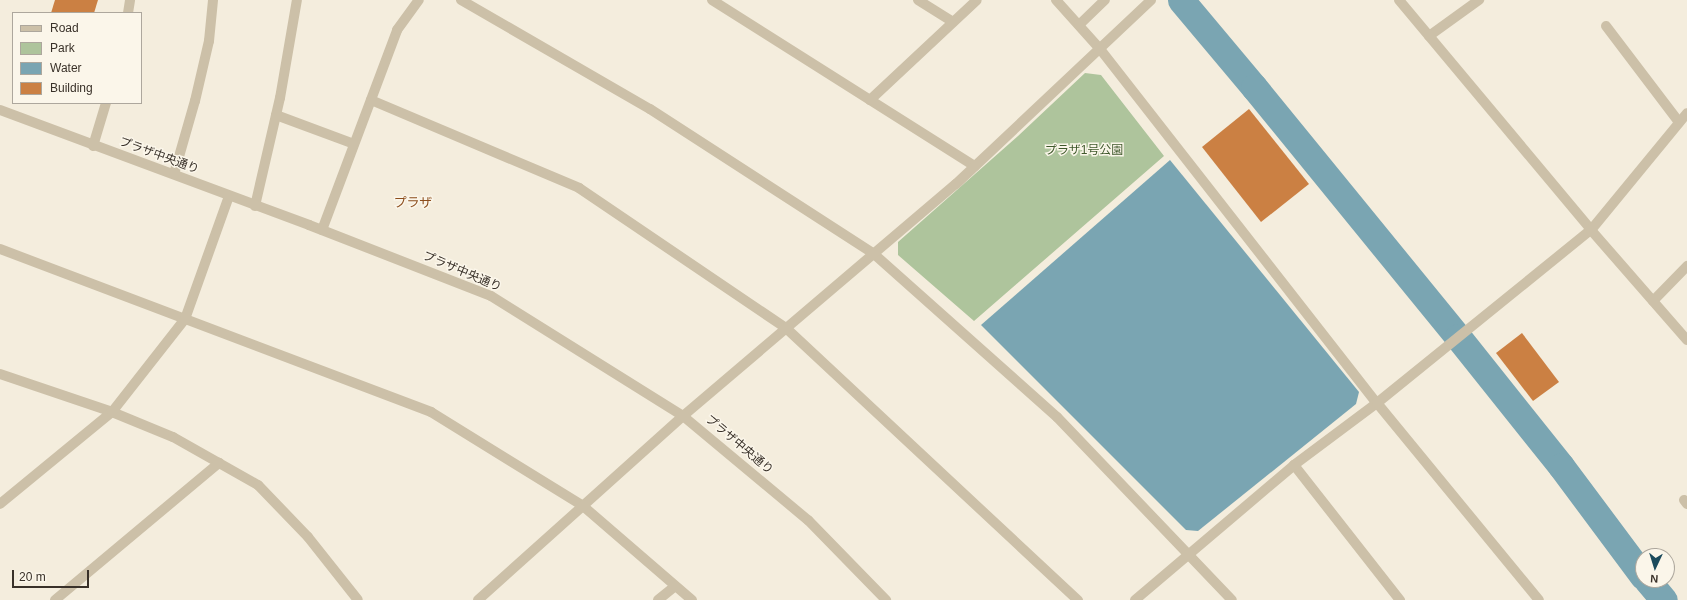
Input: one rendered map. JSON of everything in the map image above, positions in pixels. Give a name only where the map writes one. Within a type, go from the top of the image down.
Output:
[{"type":"street","points":[[128,12],[130,0]]},
{"type":"street","points":[[174,174],[195,101],[209,41],[213,0]]},
{"type":"street","points":[[255,206],[276,115],[296,0]]},
{"type":"street","points":[[322,230],[397,30],[420,0]]},
{"type":"street","points":[[461,0],[650,109],[874,254],[1057,417],[1232,600]]},
{"type":"street","points":[[712,0],[975,166]]},
{"type":"street","points":[[918,0],[953,22]]},
{"type":"street","points":[[870,100],[977,0]]},
{"type":"street","points":[[1056,0],[1100,49],[1377,403],[1539,600]]},
{"type":"street","points":[[1078,25],[1105,0]]},
{"type":"street","points":[[478,600],[683,416],[787,329],[975,166],[1151,0]]},
{"type":"street","points":[[1399,0],[1591,230],[1687,340]]},
{"type":"street","points":[[1429,36],[1478,0]]},
{"type":"street","points":[[1606,26],[1680,122]]},
{"type":"street","points":[[371,100],[580,188],[787,329],[1078,600]]},
{"type":"street","points":[[93,146],[106,104]]},
{"type":"street","name":"プラザ中央通り","points":[[0,110],[93,146],[174,174],[255,206],[322,230],[491,296],[683,416],[808,520],[886,600]]},
{"type":"street","points":[[1135,600],[1294,465],[1377,403],[1591,230],[1687,113]]},
{"type":"street","points":[[276,115],[354,144]]},
{"type":"street","points":[[0,504],[112,412],[185,319],[229,196]]},
{"type":"street","points":[[0,249],[432,412],[583,506],[692,600]]},
{"type":"street","points":[[1653,301],[1687,266]]},
{"type":"street","points":[[0,374],[112,412],[173,436],[258,485],[308,537],[358,600]]},
{"type":"street","points":[[55,600],[219,462]]},
{"type":"street","points":[[1294,465],[1400,600]]},
{"type":"street","points":[[658,600],[675,586]]},
{"type":"green space","name":"プラザ1号公園","points":[[1085,73],[1101,75],[1164,156],[974,321],[898,255],[898,242],[1018,136]]},
{"type":"water","points":[[1170,160],[1359,392],[1356,404],[1198,531],[1186,530],[981,325]]},
{"type":"building","points":[[55,0],[98,0],[94,12],[51,12]]},
{"type":"building","points":[[1249,109],[1309,184],[1261,222],[1202,147]]},
{"type":"building","points":[[1522,333],[1559,382],[1533,401],[1496,353]]},
{"type":"waterway","points":[[1181,0],[1458,337],[1561,466],[1635,565]]},
{"type":"waterway","points":[[1654,588],[1664,600]]},
{"type":"district","name":"プラザ","points":[[413,203]]}]
